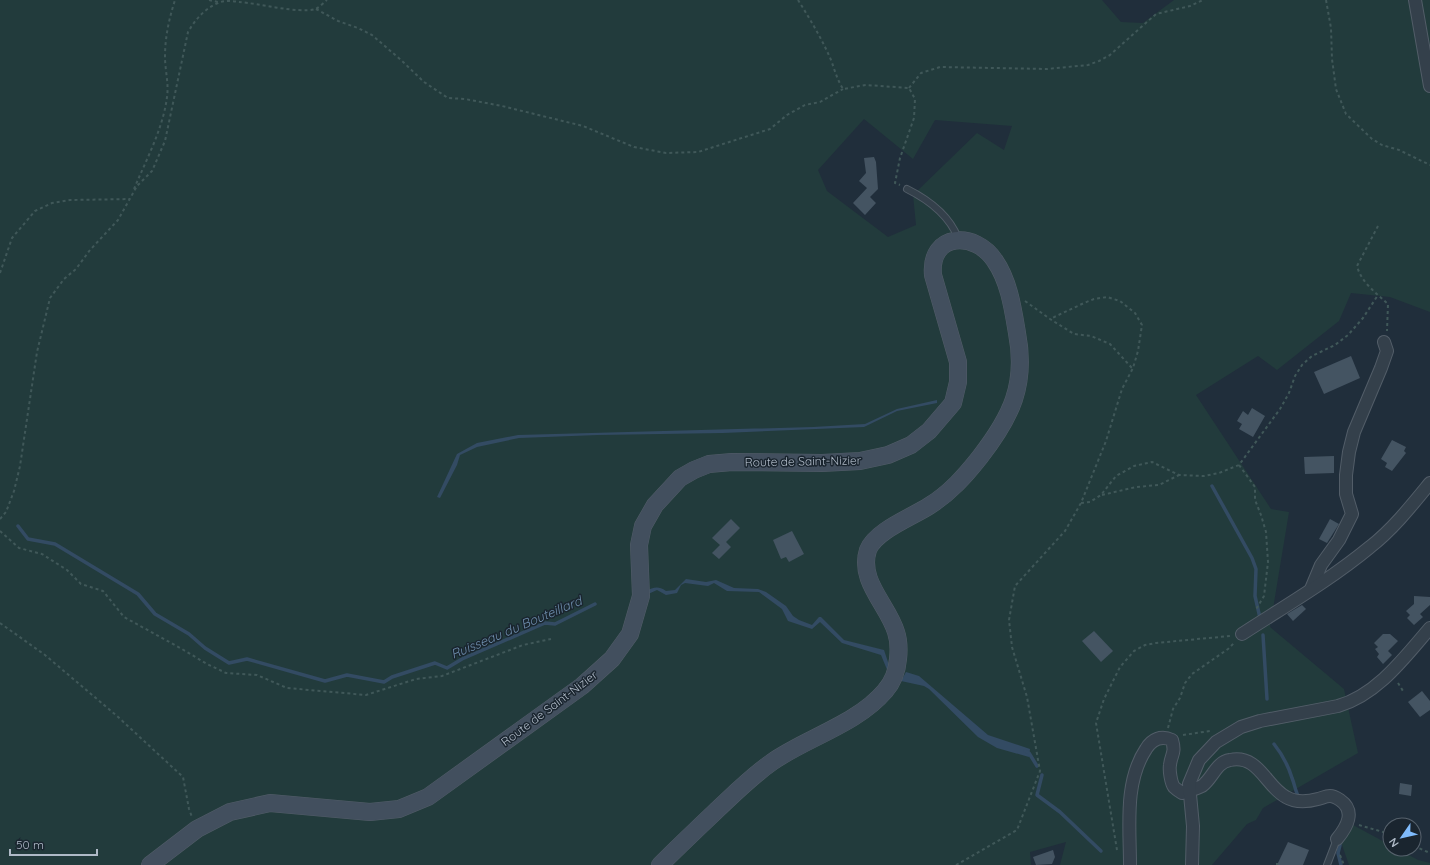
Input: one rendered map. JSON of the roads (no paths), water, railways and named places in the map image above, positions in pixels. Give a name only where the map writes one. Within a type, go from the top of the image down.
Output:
[{"type":"main road","points":[[660,865],[753,777],[788,751],[831,730],[874,703],[893,679],[896,671],[899,648],[896,632],[891,619],[877,597],[870,580],[867,566],[868,551],[871,544],[879,536],[930,505],[956,486],[995,438],[1006,419],[1012,406],[1020,370],[1020,352],[1013,315],[1006,285],[995,260],[987,251],[973,242],[959,240]]},
{"type":"main road","name":"Route de Saint-Nizier","points":[[150,865],[197,829],[230,812],[270,803],[370,812],[399,809],[428,796],[582,686],[612,659],[630,634],[641,596],[639,545],[643,526],[655,505],[680,478],[694,470],[709,464],[724,463],[860,461],[888,455],[911,445],[930,431],[953,403],[958,382],[958,362],[949,326],[941,305],[932,266],[935,255],[942,246],[959,240]]},
{"type":"street","points":[[1415,0],[1430,86]]},
{"type":"street","points":[[1311,589],[1321,565],[1339,540],[1352,514],[1346,494],[1346,475],[1350,452],[1354,432],[1387,351],[1384,342]]},
{"type":"street","points":[[1242,634],[1337,572],[1371,547],[1402,517],[1430,483]]},
{"type":"street","points":[[1192,865],[1193,826],[1189,784],[1198,760],[1216,742],[1228,734],[1260,721],[1347,704],[1360,697],[1392,670],[1430,628]]},
{"type":"street","points":[[1130,865],[1129,819],[1132,782],[1138,764],[1149,743],[1156,739],[1167,738],[1172,740],[1174,747],[1170,765],[1173,784],[1175,788],[1182,793],[1202,785],[1222,763],[1230,760],[1242,760],[1251,763],[1262,772],[1275,789],[1285,797],[1301,802],[1309,802],[1328,795],[1335,797],[1344,803],[1349,812],[1349,822],[1337,839]]},
{"type":"lane","points":[[908,189],[923,197],[935,207],[955,230],[959,240]]},
{"type":"lane","points":[[1327,865],[1337,839]]},
{"type":"water","points":[[937,400],[937,403],[897,411],[864,427],[723,433],[519,438],[477,447],[460,455],[457,465],[440,498],[437,497],[457,454],[477,443],[518,435],[813,427],[865,424],[897,409]]},
{"type":"water","points":[[686,579],[706,582],[716,580],[734,588],[758,589],[766,592],[786,606],[793,616],[799,620],[812,625],[819,617],[821,617],[844,640],[884,650],[891,671],[888,672],[881,655],[842,643],[820,622],[812,629],[788,621],[782,609],[759,592],[727,591],[714,583],[708,586],[685,583],[681,585],[677,593],[666,595],[657,590],[646,595],[645,591],[656,588],[666,591],[675,590]]},
{"type":"water","points":[[906,672],[919,676],[988,735],[1030,749],[1029,757],[997,748],[978,737],[929,689],[924,686],[901,681]]},
{"type":"waterway","points":[[1212,486],[1252,558],[1256,569],[1255,596],[1260,618]]},
{"type":"waterway","name":"Ruisseau du Bouteillard","points":[[18,526],[28,539],[55,544],[138,594],[155,614],[189,634],[205,648],[229,663],[247,659],[325,681],[347,675],[384,682],[392,677],[435,663],[447,668],[462,659],[545,623],[555,624],[595,604]]},
{"type":"waterway","points":[[1263,635],[1267,699]]},
{"type":"waterway","points":[[1274,744],[1287,764],[1300,799]]},
{"type":"waterway","name":"Ruisseau du Bouteillard","points":[[1025,751],[1029,753],[1037,766]]},
{"type":"waterway","name":"Ruisseau du Bouteillard","points":[[1042,775],[1037,795],[1060,812],[1101,851]]},
{"type":"waterway","points":[[1340,845],[1338,853],[1341,865]]}]
